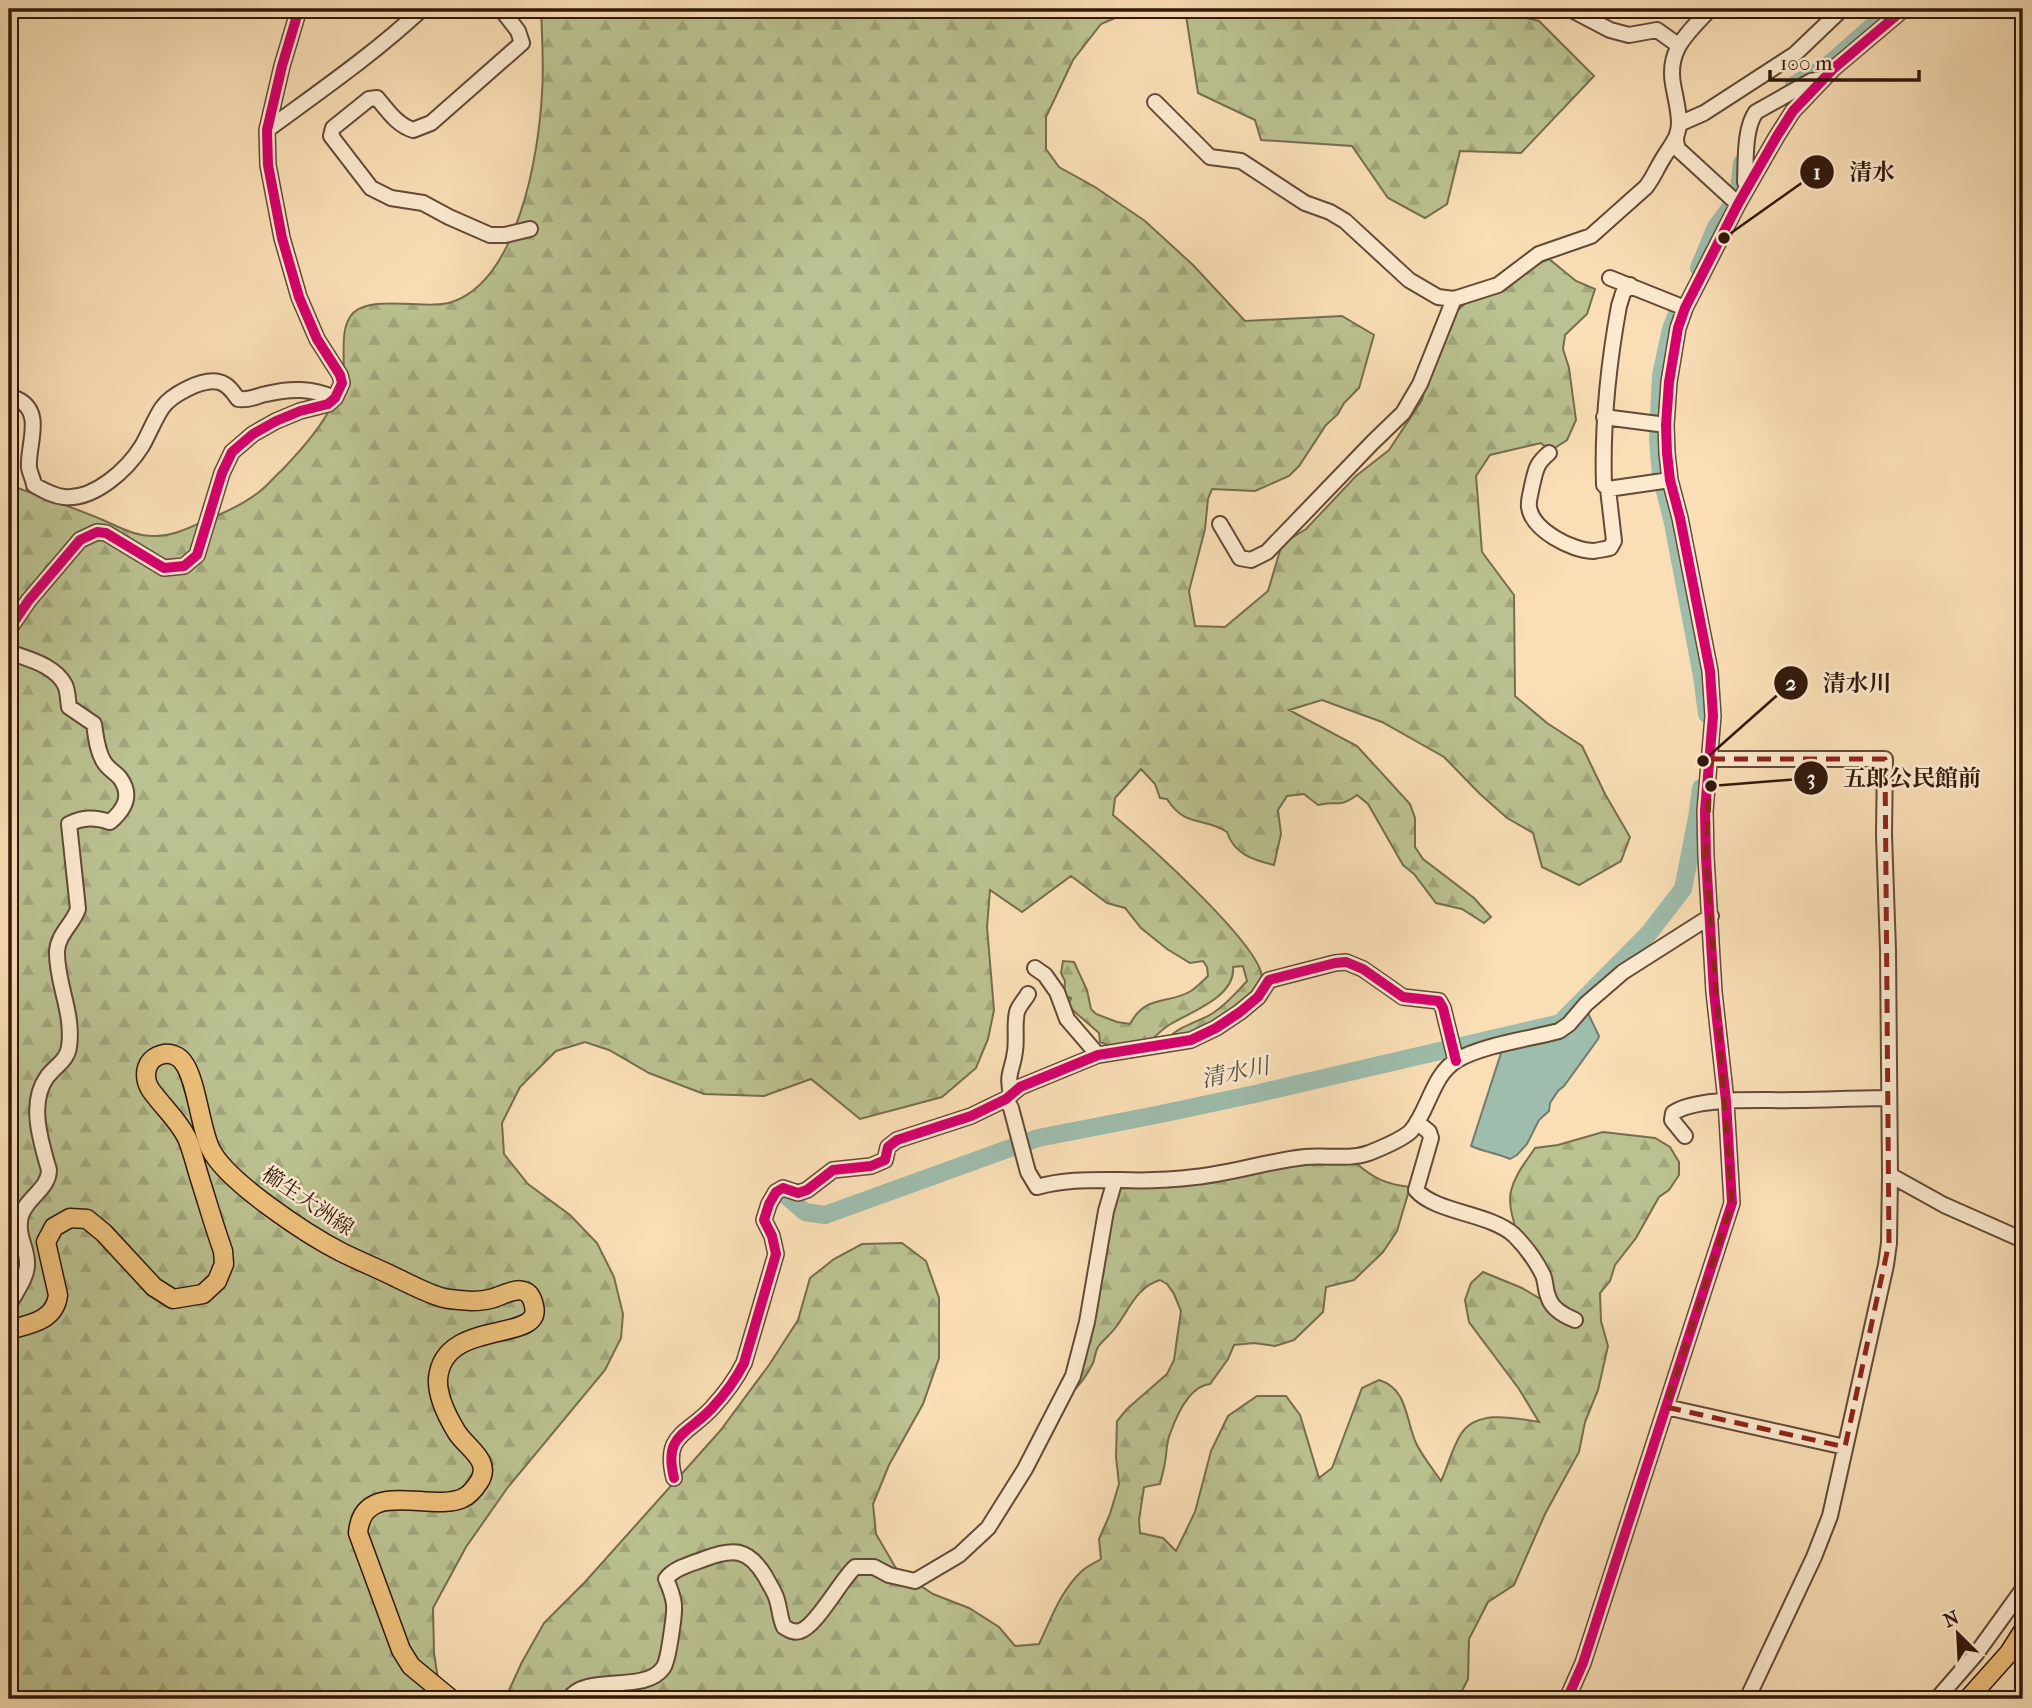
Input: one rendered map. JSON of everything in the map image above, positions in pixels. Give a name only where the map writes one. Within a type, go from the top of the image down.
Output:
[{"type":"main road","name":"櫛生大洲線","points":[[9,1330],[41,1321],[57,1304],[58,1295],[46,1242],[54,1227],[70,1218],[87,1219],[104,1233],[154,1287],[173,1299],[203,1294],[217,1280],[224,1264],[223,1251],[187,1139],[172,1112],[152,1092],[145,1079],[147,1068],[153,1059],[165,1054],[176,1055],[185,1063],[206,1139],[218,1162],[237,1180],[302,1229],[340,1251],[445,1299],[476,1301],[493,1298],[512,1289],[524,1291],[531,1297],[536,1308],[533,1319],[523,1326],[466,1340],[448,1353],[439,1369],[439,1396],[457,1434],[476,1452],[482,1463],[482,1477],[474,1489],[462,1499],[386,1500],[376,1503],[364,1514],[359,1524],[358,1533],[401,1650],[411,1667],[451,1699]]},
{"type":"main road","points":[[1968,1699],[2008,1653],[2023,1631]]},
{"type":"street","points":[[9,629],[29,600],[80,540],[97,532],[106,533],[164,568],[184,566],[197,555],[222,473],[232,452],[253,434],[276,421],[328,404],[335,398],[342,383],[340,375],[317,339],[299,297],[282,238],[268,165],[267,130],[299,9]]},
{"type":"street","points":[[267,130],[348,72],[422,9]]},
{"type":"street","points":[[501,9],[518,30],[522,43],[431,122],[413,130],[404,127],[377,98],[369,99],[333,128],[331,136],[371,188],[391,198],[423,204],[490,235],[505,235],[530,229]]},
{"type":"street","points":[[1570,9],[1611,30],[1629,35],[1657,30],[1678,45]]},
{"type":"street","points":[[1155,102],[1210,157],[1241,161],[1305,203],[1345,220],[1409,280],[1438,297],[1454,299],[1498,285],[1539,254],[1591,236],[1646,187],[1671,148],[1679,124],[1670,70],[1678,45],[1710,9]]},
{"type":"street","points":[[1679,124],[1704,113],[1795,54],[1842,9]]},
{"type":"street","points":[[1574,1696],[1732,1203],[1726,1101],[1714,992],[1704,811],[1713,716],[1710,671],[1670,480],[1666,425],[1669,382],[1678,328],[1685,308],[1738,204],[1793,111],[1823,79],[1904,9]]},
{"type":"street","points":[[1747,188],[1747,146],[1754,114],[1811,81],[1823,79]]},
{"type":"street","points":[[1742,89],[1754,114]]},
{"type":"street","points":[[1675,139],[1678,149],[1738,204]]},
{"type":"street","points":[[1610,278],[1685,308]]},
{"type":"street","points":[[1549,453],[1538,462],[1528,507],[1535,523],[1549,535],[1578,548],[1592,551],[1610,548],[1614,541],[1608,489],[1604,485],[1602,443],[1612,345],[1619,306],[1623,293],[1630,285]]},
{"type":"street","points":[[1220,524],[1240,558],[1251,560],[1267,552],[1404,413],[1420,384],[1454,299]]},
{"type":"street","points":[[9,402],[17,399],[24,402],[32,416],[29,467],[34,485],[64,498],[79,496],[107,483],[141,447],[163,407],[179,393],[205,382],[217,381],[228,386],[238,399],[246,401],[292,389],[318,391],[335,398]]},
{"type":"street","points":[[1604,417],[1666,425]]},
{"type":"street","points":[[1608,489],[1670,480]]},
{"type":"street","points":[[9,652],[42,664],[63,682],[69,707],[94,724],[104,764],[120,779],[127,793],[127,800],[121,812],[110,822],[81,818],[69,824],[78,909],[76,916],[60,937],[57,950],[70,1020],[69,1050],[39,1091],[37,1125],[49,1177],[21,1215],[19,1235],[28,1263],[26,1273],[9,1305]]},
{"type":"street","points":[[1711,759],[1885,759],[1890,1175],[1886,1265],[1830,1516],[1814,1557],[1747,1699]]},
{"type":"street","points":[[1028,994],[1016,1016],[1015,1054],[1009,1070],[1008,1096],[1028,1172],[1037,1187],[1056,1182],[1090,1179],[1196,1177],[1273,1161],[1306,1157],[1354,1157],[1408,1134],[1437,1083],[1456,1061],[1480,1051],[1559,1031],[1623,972],[1711,916]]},
{"type":"street","points":[[674,1478],[670,1461],[676,1441],[712,1408],[744,1363],[776,1254],[772,1236],[764,1220],[769,1203],[776,1192],[783,1188],[798,1193],[807,1190],[833,1170],[871,1166],[885,1160],[888,1147],[897,1140],[971,1115],[1020,1087],[1098,1055],[1191,1040],[1240,1012],[1258,997],[1269,980],[1346,962],[1363,969],[1403,997],[1439,1001],[1456,1061]]},
{"type":"street","points":[[1035,968],[1045,975],[1058,992],[1067,1019],[1098,1055]]},
{"type":"street","points":[[1685,1136],[1672,1120],[1672,1113],[1693,1105],[1726,1101],[1888,1098]]},
{"type":"street","points":[[1417,1122],[1429,1132],[1431,1138],[1416,1190],[1421,1196],[1503,1227],[1513,1235],[1529,1252],[1543,1275],[1550,1301],[1562,1315],[1575,1321]]},
{"type":"street","points":[[1890,1175],[1944,1205],[2023,1240]]},
{"type":"street","points":[[569,1699],[586,1687],[636,1682],[652,1676],[664,1667],[676,1602],[666,1579],[671,1572],[732,1551],[748,1555],[756,1561],[777,1597],[784,1627],[797,1632],[804,1630],[816,1617],[845,1576],[855,1567],[874,1567],[889,1575],[915,1581],[959,1555],[988,1528],[1025,1469],[1073,1376],[1087,1322],[1106,1211],[1115,1180]]},
{"type":"street","points":[[1666,1407],[1844,1447]]},
{"type":"street","points":[[1937,1699],[1976,1654],[2023,1588]]},
{"type":"highlighted area","points":[[1711,759],[1885,759],[1889,1243],[1845,1447],[1666,1407],[1732,1203],[1706,857]]},
{"type":"green space","points":[[541,9],[1136,9],[1101,24],[1073,60],[1046,117],[1046,149],[1059,167],[1095,187],[1145,221],[1193,265],[1245,321],[1342,316],[1374,335],[1359,388],[1326,425],[1299,466],[1289,476],[1255,491],[1212,489],[1189,591],[1195,626],[1225,627],[1268,591],[1282,544],[1306,529],[1356,476],[1389,450],[1422,400],[1442,340],[1457,311],[1472,297],[1496,293],[1532,266],[1549,259],[1576,281],[1595,289],[1587,314],[1565,335],[1563,349],[1569,368],[1576,420],[1567,440],[1550,451],[1541,443],[1490,455],[1476,476],[1482,552],[1514,595],[1515,696],[1547,723],[1582,746],[1630,837],[1621,861],[1579,885],[1542,867],[1533,833],[1507,818],[1444,757],[1382,722],[1322,700],[1289,710],[1357,746],[1410,804],[1415,818],[1415,847],[1423,859],[1474,898],[1491,917],[1484,923],[1462,909],[1436,903],[1414,874],[1403,865],[1368,804],[1357,795],[1341,803],[1318,805],[1304,794],[1287,796],[1278,810],[1281,834],[1274,865],[1239,851],[1227,832],[1219,827],[1181,815],[1167,799],[1160,798],[1155,784],[1141,769],[1115,798],[1113,815],[1222,918],[1242,941],[1262,977],[1258,989],[1250,999],[1200,1032],[1168,1039],[1183,1027],[1223,1006],[1247,981],[1243,966],[1233,967],[1232,978],[1220,995],[1142,1044],[1119,1047],[1100,1042],[1099,1033],[1068,1006],[1071,998],[1064,996],[1065,981],[1061,973],[1063,961],[1074,962],[1087,990],[1091,1009],[1096,1014],[1130,1024],[1143,1008],[1191,991],[1208,976],[1203,961],[1190,963],[1167,949],[1141,928],[1125,908],[1107,903],[1071,876],[1022,912],[990,890],[987,927],[994,1010],[988,1039],[976,1068],[942,1097],[860,1119],[811,1079],[764,1096],[704,1094],[649,1073],[609,1050],[585,1042],[556,1051],[520,1087],[502,1123],[504,1154],[528,1184],[570,1215],[597,1243],[614,1277],[623,1314],[621,1338],[605,1370],[508,1487],[466,1547],[433,1608],[434,1653],[441,1699],[9,1699],[9,485],[127,531],[153,536],[171,534],[222,514],[262,490],[306,444],[338,394],[343,375],[344,334],[350,317],[369,305],[428,305],[452,302],[475,289],[493,269],[509,242],[530,180],[540,119],[543,82]]},
{"type":"green space","points":[[1185,9],[1487,9],[1539,21],[1594,76],[1521,153],[1460,151],[1447,204],[1425,218],[1388,198],[1352,146],[1261,140],[1255,120],[1198,93]]},
{"type":"green space","points":[[1603,1132],[1655,1138],[1670,1147],[1679,1162],[1679,1175],[1669,1190],[1659,1197],[1636,1238],[1615,1265],[1610,1281],[1600,1293],[1601,1321],[1608,1346],[1598,1390],[1585,1422],[1579,1452],[1545,1514],[1514,1585],[1488,1602],[1469,1639],[1468,1679],[1458,1699],[505,1699],[544,1623],[585,1582],[720,1431],[769,1365],[798,1320],[810,1278],[834,1259],[862,1244],[902,1243],[926,1261],[939,1298],[939,1358],[923,1404],[889,1465],[873,1504],[876,1534],[897,1570],[933,1594],[969,1608],[999,1627],[1015,1646],[1039,1644],[1068,1587],[1084,1569],[1101,1559],[1099,1539],[1119,1484],[1116,1457],[1117,1421],[1167,1374],[1174,1360],[1181,1311],[1174,1294],[1167,1284],[1160,1280],[1145,1288],[1135,1299],[1098,1347],[1086,1375],[1070,1393],[1119,1182],[1294,1162],[1356,1163],[1381,1180],[1410,1187],[1397,1231],[1383,1252],[1354,1280],[1326,1287],[1323,1312],[1294,1340],[1275,1346],[1254,1343],[1234,1345],[1228,1359],[1210,1384],[1196,1390],[1184,1403],[1169,1437],[1160,1484],[1144,1487],[1139,1520],[1140,1533],[1163,1538],[1176,1551],[1195,1512],[1211,1451],[1228,1416],[1257,1396],[1286,1396],[1300,1415],[1319,1478],[1332,1468],[1362,1388],[1379,1380],[1388,1384],[1401,1397],[1416,1443],[1441,1481],[1458,1439],[1468,1426],[1486,1418],[1497,1417],[1539,1422],[1519,1389],[1469,1322],[1465,1300],[1471,1283],[1483,1272],[1522,1288],[1549,1304],[1517,1232],[1512,1216],[1511,1191],[1521,1168],[1535,1148],[1558,1145]]},
{"type":"shaded area","points":[[1587,1011],[1598,1039],[1558,1091],[1550,1103],[1549,1111],[1539,1120],[1527,1144],[1510,1159],[1471,1146],[1502,1050]]},
{"type":"waterway","name":"清水川","points":[[1794,85],[1827,66],[1892,9]]},
{"type":"waterway","name":"清水川","points":[[1699,268],[1716,227],[1739,190],[1742,163]]},
{"type":"waterway","name":"清水川","points":[[1679,309],[1671,329],[1661,375],[1658,440],[1661,475],[1673,523],[1707,714]]},
{"type":"waterway","name":"清水川","points":[[783,1193],[805,1212],[825,1215],[1038,1138],[1255,1094],[1560,1023],[1649,933],[1683,889],[1701,788]]},
{"type":"cycle path","points":[[9,629],[29,600],[80,540],[97,532],[106,533],[164,568],[184,566],[197,555],[222,473],[232,452],[253,434],[276,421],[328,404],[335,398],[342,383],[340,375],[317,339],[299,297],[282,238],[268,165],[267,130],[299,9]]},
{"type":"cycle path","points":[[1567,1699],[1583,1663],[1732,1203],[1726,1101],[1714,992],[1706,857],[1705,811],[1713,716],[1710,671],[1670,480],[1667,453],[1669,382],[1678,328],[1685,308],[1738,204],[1793,111],[1833,69],[1904,9]]},
{"type":"cycle path","points":[[674,1478],[671,1463],[675,1444],[717,1403],[744,1363],[776,1254],[772,1236],[764,1220],[776,1192],[783,1188],[798,1193],[807,1190],[833,1170],[871,1166],[885,1160],[888,1147],[897,1140],[971,1116],[1006,1099],[1020,1087],[1098,1055],[1191,1040],[1240,1012],[1258,997],[1269,980],[1335,963],[1346,962],[1363,969],[1403,997],[1439,1001],[1456,1061]]},
{"type":"place","name":"清水","points":[[1724,238]]},
{"type":"place","name":"清水川","points":[[1703,761]]},
{"type":"place","name":"五郎公民館前","points":[[1711,786]]}]
